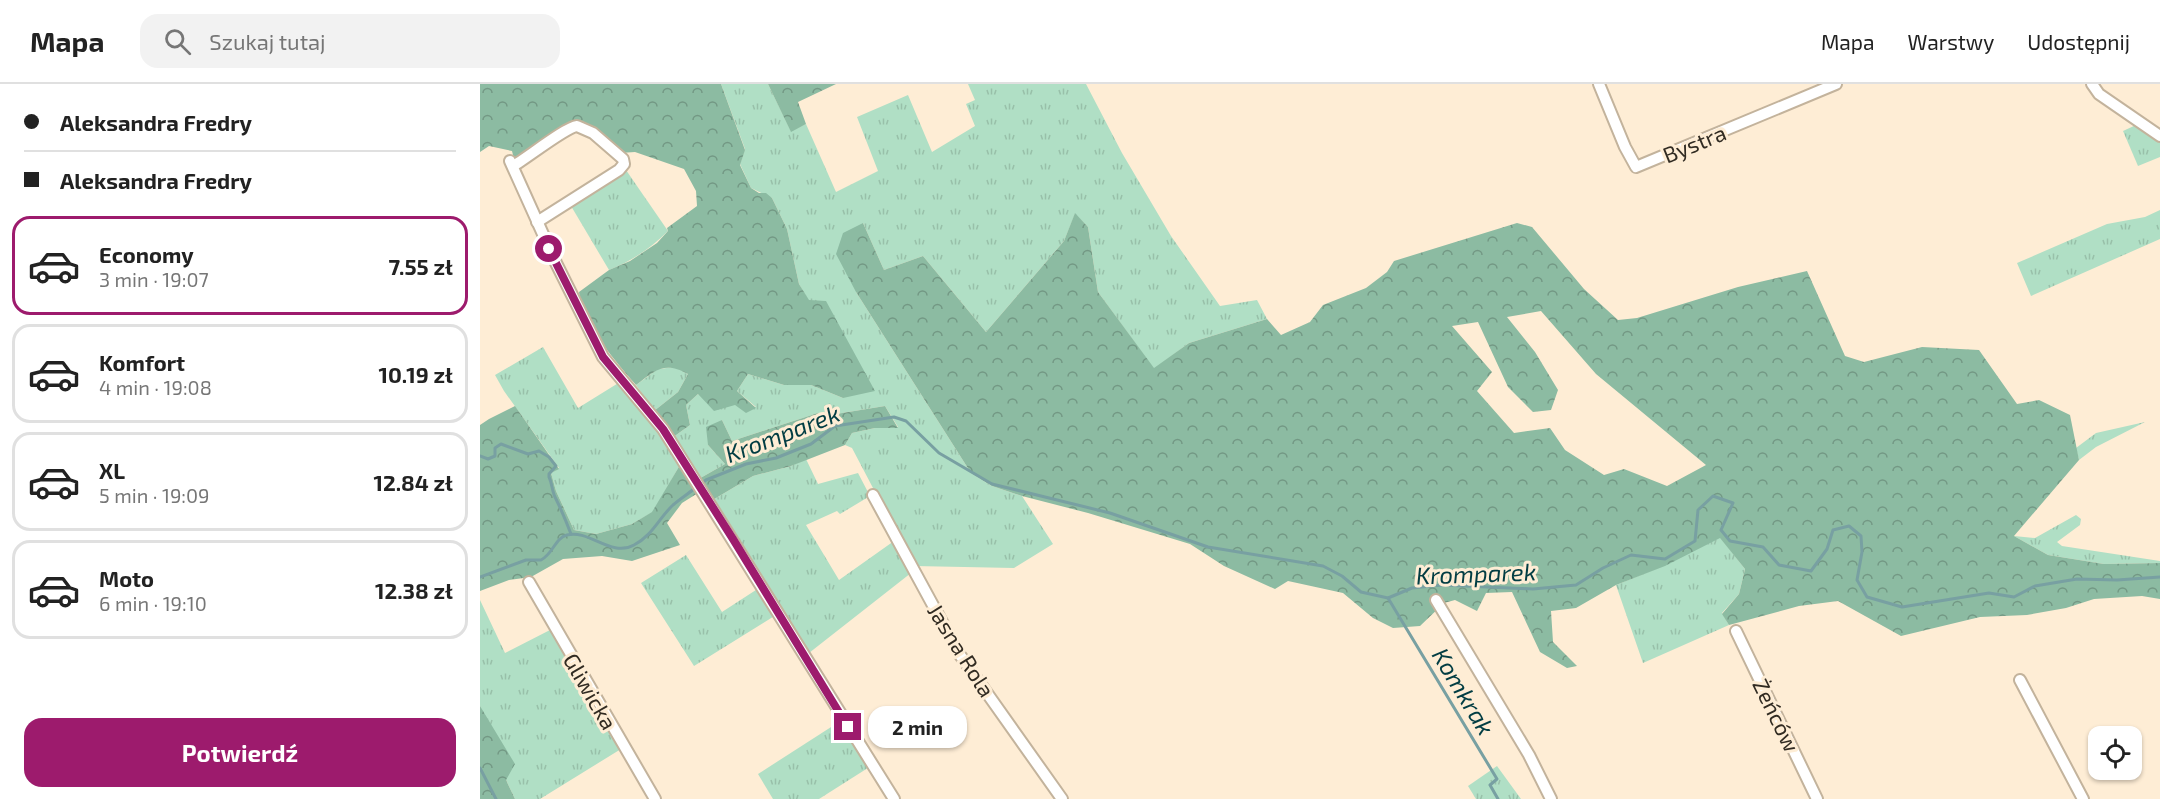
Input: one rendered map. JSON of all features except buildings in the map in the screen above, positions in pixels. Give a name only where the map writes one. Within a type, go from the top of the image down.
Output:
[{"type":"street","name":"Bystra","points":[[1599,84],[1625,147],[1636,167],[1836,84]]},
{"type":"street","points":[[2092,84],[2099,94],[2160,136]]},
{"type":"street","points":[[537,222],[619,170],[624,164],[623,159],[592,133],[577,126],[566,130],[530,157],[512,163],[537,222],[603,357],[663,429],[894,799]]},
{"type":"street","name":"Jasna Rola","points":[[873,495],[960,655],[1062,799]]},
{"type":"street","name":"Gliwicka","points":[[529,582],[655,799]]},
{"type":"street","points":[[1436,600],[1529,755],[1551,799]]},
{"type":"street","name":"Żeńców","points":[[1737,631],[1817,799]]},
{"type":"street","points":[[2020,680],[2083,799]]},
{"type":"green space","points":[[480,84],[721,84],[745,150],[740,165],[751,188],[759,193],[766,193],[772,198],[787,229],[799,284],[809,300],[826,301],[875,391],[843,398],[811,385],[784,385],[748,374],[737,391],[756,408],[746,413],[735,405],[714,411],[698,394],[686,405],[690,425],[672,438],[654,411],[678,392],[688,374],[673,368],[660,369],[636,385],[593,329],[581,304],[579,292],[609,270],[630,261],[657,243],[668,231],[667,228],[697,206],[696,191],[684,169],[635,152],[620,153],[584,126],[552,139],[514,159],[512,151],[489,146],[480,152]]},
{"type":"green space","points":[[721,84],[768,84],[791,131],[806,124],[836,192],[878,171],[857,117],[908,95],[932,152],[975,126],[966,104],[975,100],[968,84],[1086,84],[1122,153],[1171,236],[1220,306],[1257,300],[1267,319],[1189,343],[1154,369],[1098,292],[1088,227],[1075,214],[1064,241],[986,332],[923,256],[884,270],[863,223],[856,292],[971,473],[992,486],[1022,496],[1053,544],[1014,568],[914,566],[852,448],[845,445],[852,433],[875,428],[898,427],[885,406],[830,415],[818,413],[732,441],[722,420],[708,445],[725,464],[697,480],[672,438],[690,425],[686,405],[698,394],[735,405],[756,407],[737,391],[748,374],[784,385],[811,385],[843,398],[808,300],[799,284],[787,229],[772,198],[751,188],[740,164],[745,149]]},
{"type":"green space","points":[[768,84],[836,84],[798,102],[806,124],[791,132]]},
{"type":"green space","points":[[2136,125],[2160,141],[2160,157],[2138,166],[2123,131]]},
{"type":"green space","points":[[626,170],[668,231],[641,254],[609,270],[571,206]]},
{"type":"green space","points":[[2160,210],[2160,239],[2031,296],[2017,263],[2107,224],[2145,217]]},
{"type":"green space","points":[[1075,213],[1088,227],[1098,292],[1154,368],[1189,343],[1267,319],[1281,335],[1310,322],[1323,305],[1366,288],[1387,272],[1394,261],[1517,223],[1532,227],[1584,289],[1618,320],[1637,318],[1738,287],[1807,271],[1845,356],[1864,362],[1922,347],[1979,350],[2017,404],[2039,400],[2070,415],[2079,460],[2014,536],[2048,555],[2104,564],[2160,563],[2160,599],[2142,596],[2094,599],[2066,608],[2027,615],[1980,617],[1901,636],[1838,601],[1799,606],[1729,625],[1722,614],[1739,594],[1745,569],[1720,538],[1665,566],[1616,585],[1576,608],[1551,611],[1553,642],[1577,666],[1567,668],[1540,652],[1512,592],[1486,593],[1477,611],[1455,600],[1444,603],[1420,626],[1393,628],[1373,618],[1343,593],[1288,581],[1275,589],[1224,566],[1190,544],[1022,496],[992,486],[971,473],[856,292],[836,254],[843,233],[863,223],[884,270],[923,256],[986,332],[1064,241]],"holes":[[[1541,311],[1596,374],[1706,465],[1667,486],[1624,469],[1604,475],[1565,450],[1550,428],[1514,433],[1477,391],[1492,372],[1452,326],[1478,322],[1508,387],[1533,412],[1551,410],[1558,390],[1535,352],[1507,317]]]},
{"type":"green space","points":[[543,347],[578,408],[620,382],[660,433],[680,465],[653,512],[632,524],[596,534],[574,530],[556,491],[551,473],[559,468],[495,375]]},
{"type":"green space","points":[[675,367],[688,374],[678,392],[654,411],[636,385],[658,369]]},
{"type":"green space","points":[[515,406],[559,469],[551,473],[556,491],[574,530],[596,534],[632,524],[652,512],[680,465],[698,493],[682,503],[667,523],[680,545],[632,561],[602,556],[563,559],[531,577],[509,580],[480,591],[480,425]]},
{"type":"green space","points":[[885,406],[898,428],[875,428],[852,433],[845,445],[791,466],[753,476],[711,501],[697,480],[725,464],[708,445],[706,427],[722,420],[732,441],[818,413],[830,415]]},
{"type":"green space","points":[[2145,422],[2096,447],[2079,460],[2076,448],[2096,433]]},
{"type":"green space","points":[[806,459],[818,484],[858,473],[870,496],[840,514],[837,511],[806,525],[839,580],[894,541],[911,573],[809,653],[711,501],[753,476],[791,466]]},
{"type":"green space","points":[[2076,515],[2081,519],[2080,525],[2057,542],[2062,546],[2160,561],[2160,563],[2104,564],[2048,555],[2014,536],[2035,538]]},
{"type":"green space","points":[[1720,537],[1745,569],[1739,594],[1722,613],[1729,625],[1643,663],[1616,585],[1665,565]]},
{"type":"green space","points":[[686,555],[722,612],[759,588],[776,615],[694,666],[641,583]]},
{"type":"green space","points":[[480,600],[505,653],[550,630],[621,749],[540,799],[515,799],[480,706]]},
{"type":"green space","points":[[480,706],[515,764],[506,780],[515,799],[480,799]]},
{"type":"green space","points":[[842,720],[871,766],[819,799],[773,799],[758,774]]},
{"type":"green space","points":[[1497,766],[1521,799],[1476,799],[1468,786]]},
{"type":"waterway","name":"Kromparek","points":[[701,484],[746,464],[776,458],[811,444],[835,426],[894,417],[906,421],[939,453],[992,484],[1110,513],[1208,547],[1323,566],[1342,576],[1361,592],[1388,598],[1412,588],[1442,585],[1533,589],[1576,585],[1603,568],[1631,555],[1665,559],[1695,541],[1698,510],[1713,496],[1733,503],[1721,530],[1730,541],[1763,547],[1779,565],[1811,571],[1827,549],[1833,530],[1849,526],[1861,536],[1862,552],[1857,580],[1867,597],[1902,607],[1989,593],[2014,597],[2035,586],[2077,579],[2117,580],[2160,577]]},
{"type":"waterway","points":[[480,456],[488,459],[495,456],[495,448],[501,444],[528,454],[539,451],[549,457],[556,466],[549,474],[553,492],[571,534]]},
{"type":"waterway","name":"Kromparek","points":[[480,577],[526,560],[541,560],[560,539],[567,535],[584,536],[617,548],[634,545],[651,532],[673,505],[695,488]]},
{"type":"waterway","name":"Komkrak","points":[[1388,598],[1497,779],[1490,785],[1498,799]]},
{"type":"waterway","name":"Kromparek","points":[[480,768],[496,799]]},
{"type":"route","points":[[549,249],[607,364],[663,429],[848,727]]}]
